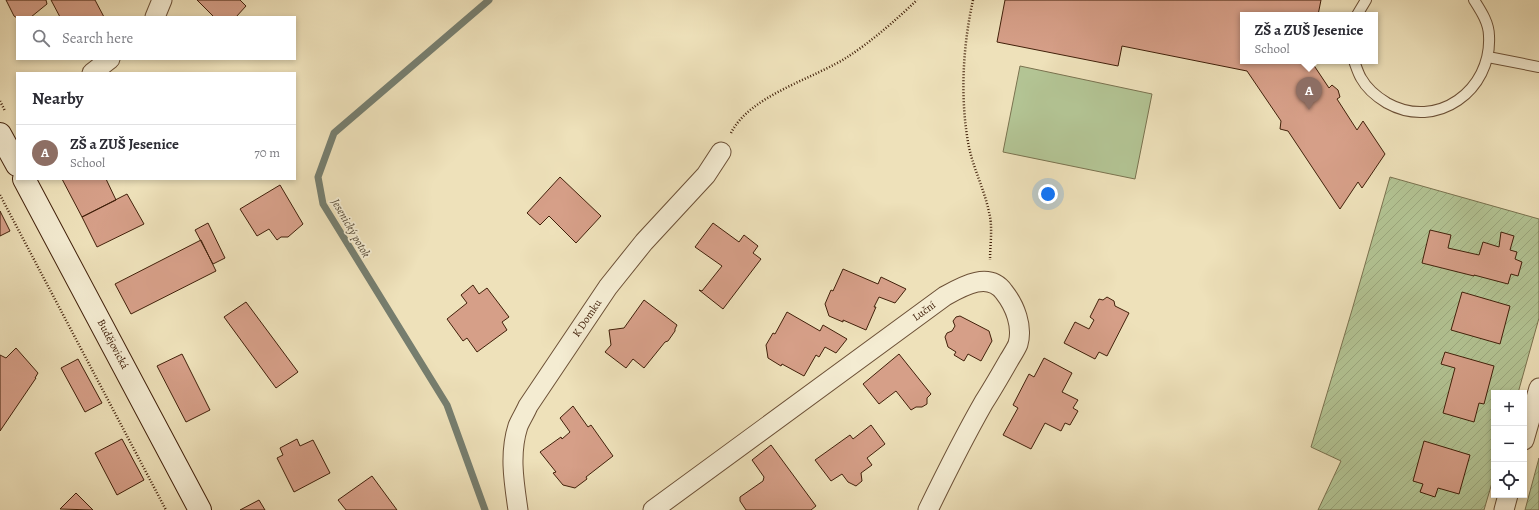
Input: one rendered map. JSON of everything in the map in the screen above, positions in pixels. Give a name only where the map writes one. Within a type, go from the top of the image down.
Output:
[{"type":"main road","points":[[7,137],[16,163]]},
{"type":"main road","name":"Budějovická","points":[[25,180],[200,510]]},
{"type":"street","points":[[155,16],[162,0]]},
{"type":"street","points":[[93,72],[109,60]]},
{"type":"street","name":"K Domku","points":[[518,510],[512,468],[514,443],[518,426],[528,406],[613,281],[644,242],[706,175],[721,152]]},
{"type":"street","name":"Luční","points":[[653,510],[945,296],[962,287],[979,281],[990,281]]},
{"type":"street","points":[[928,510],[981,407],[1018,344],[1019,330],[1017,317],[1010,301],[1003,290],[990,281]]},
{"type":"street","points":[[1527,434],[1534,420],[1539,388]]},
{"type":"street","points":[[1504,510],[1507,498]]},
{"type":"lane","points":[[1359,12],[1366,0]]},
{"type":"lane","points":[[1355,64],[1361,78],[1376,96],[1397,108],[1420,112],[1444,108],[1464,97],[1480,79],[1488,57],[1489,35],[1483,14],[1474,0]]},
{"type":"lane","points":[[1488,57],[1539,67]]},
{"type":"path","points":[[721,152],[733,128],[755,105],[849,56],[898,18],[917,0]]},
{"type":"path","points":[[973,0],[965,45],[964,104],[970,152],[989,212],[991,223],[990,281]]},
{"type":"path","points":[[0,195],[166,510]]},
{"type":"green space","points":[[1020,66],[1152,94],[1135,179],[1003,152]]},
{"type":"green space","points":[[1390,177],[1539,219],[1539,318],[1519,390],[1491,390],[1491,486],[1484,510],[1318,510],[1341,461],[1311,447]]},
{"type":"green space","points":[[1539,458],[1539,510],[1525,510]]},
{"type":"building","points":[[6,0],[46,0],[47,4],[32,16],[16,16],[16,17]]},
{"type":"building","points":[[51,0],[95,0],[103,16],[59,16]]},
{"type":"building","points":[[197,0],[240,0],[246,6],[237,16],[213,16]]},
{"type":"building","points":[[1005,0],[1321,0],[1319,12],[1240,12],[1240,64],[1313,64],[1329,88],[1332,85],[1338,90],[1340,97],[1337,99],[1357,130],[1363,121],[1385,154],[1362,188],[1358,182],[1340,209],[1288,131],[1280,129],[1281,121],[1247,71],[1122,46],[1118,66],[997,42]]},
{"type":"building","points":[[560,177],[601,216],[576,243],[549,216],[540,225],[527,213]]},
{"type":"building","points":[[63,180],[106,180],[116,200],[82,217]]},
{"type":"building","points":[[280,185],[303,224],[288,237],[281,237],[277,240],[269,229],[257,236],[240,209]]},
{"type":"building","points":[[127,194],[144,224],[97,247],[82,217]]},
{"type":"building","points":[[0,211],[10,231],[0,236]]},
{"type":"building","points":[[208,223],[225,258],[213,264],[195,230]]},
{"type":"building","points":[[713,223],[739,242],[744,235],[758,246],[753,253],[761,259],[723,309],[699,290],[702,291],[722,266],[695,247]]},
{"type":"building","points":[[1430,230],[1451,235],[1448,248],[1479,255],[1483,242],[1499,247],[1501,232],[1514,236],[1510,250],[1517,252],[1515,259],[1522,262],[1518,276],[1511,274],[1508,284],[1422,263]]},
{"type":"building","points":[[201,240],[216,271],[131,314],[115,284]]},
{"type":"building","points":[[843,269],[878,284],[881,277],[906,289],[895,303],[879,297],[866,330],[843,320],[843,322],[829,316],[825,304]]},
{"type":"building","points":[[473,285],[479,294],[487,288],[509,317],[502,322],[507,330],[477,352],[467,338],[463,341],[447,319],[467,303],[461,295]]},
{"type":"building","points":[[1462,292],[1510,306],[1500,344],[1451,330]]},
{"type":"building","points":[[1107,297],[1114,301],[1115,306],[1129,313],[1107,356],[1099,352],[1095,359],[1064,343],[1075,322],[1089,329],[1094,320],[1090,317],[1099,299],[1103,300]]},
{"type":"building","points":[[644,300],[677,325],[668,341],[665,342],[644,368],[633,359],[626,368],[605,352],[611,345],[609,330],[624,328]]},
{"type":"building","points":[[246,302],[298,372],[276,388],[224,317]]},
{"type":"building","points":[[787,312],[820,331],[823,325],[847,339],[836,353],[825,347],[819,357],[816,355],[804,376],[782,364],[781,366],[768,358],[766,345],[773,333],[775,334]]},
{"type":"building","points":[[960,316],[989,331],[992,341],[981,361],[968,354],[964,361],[954,355],[956,352],[948,347],[945,337],[947,333],[952,331],[955,326],[953,321],[956,317]]},
{"type":"building","points":[[16,348],[38,373],[0,431],[0,355],[6,358]]},
{"type":"building","points":[[1445,352],[1494,366],[1484,404],[1479,403],[1474,422],[1443,413],[1455,368],[1441,364]]},
{"type":"building","points":[[182,354],[210,410],[186,422],[157,366]]},
{"type":"building","points":[[899,354],[931,394],[927,398],[927,404],[922,407],[916,407],[911,410],[896,391],[879,404],[863,384]]},
{"type":"building","points":[[1044,358],[1072,373],[1062,392],[1078,400],[1073,408],[1078,411],[1070,425],[1065,423],[1061,431],[1045,423],[1031,449],[1003,435],[1018,408],[1013,405],[1029,374],[1034,377]]},
{"type":"building","points":[[78,359],[102,403],[85,412],[61,368]]},
{"type":"building","points":[[573,406],[588,427],[591,425],[613,456],[586,477],[587,479],[575,488],[563,485],[553,473],[556,472],[540,452],[561,437],[562,439],[570,432],[560,418]]},
{"type":"building","points":[[871,425],[885,444],[867,458],[872,465],[861,473],[862,481],[856,486],[848,482],[842,474],[831,481],[815,460],[850,435],[853,439]]},
{"type":"building","points":[[122,439],[144,480],[117,495],[95,453]]},
{"type":"building","points":[[297,439],[300,446],[313,440],[330,473],[294,492],[277,458],[283,455],[280,448]]},
{"type":"building","points":[[1424,441],[1470,455],[1459,494],[1438,488],[1435,497],[1420,492],[1423,484],[1413,481]]},
{"type":"building","points":[[771,445],[816,506],[811,510],[746,510],[740,501],[740,497],[763,481],[764,477],[752,460]]},
{"type":"building","points":[[372,476],[397,510],[346,510],[338,500]]},
{"type":"building","points":[[76,493],[93,510],[60,509]]},
{"type":"building","points":[[259,500],[265,510],[240,510]]},
{"type":"waterway","name":"Jesenický potok","points":[[485,510],[447,405],[323,204],[318,177],[334,133],[489,0]]},
{"type":"place","name":"ZŠ a ZUŠ Jesenice","points":[[1309,110]]}]
